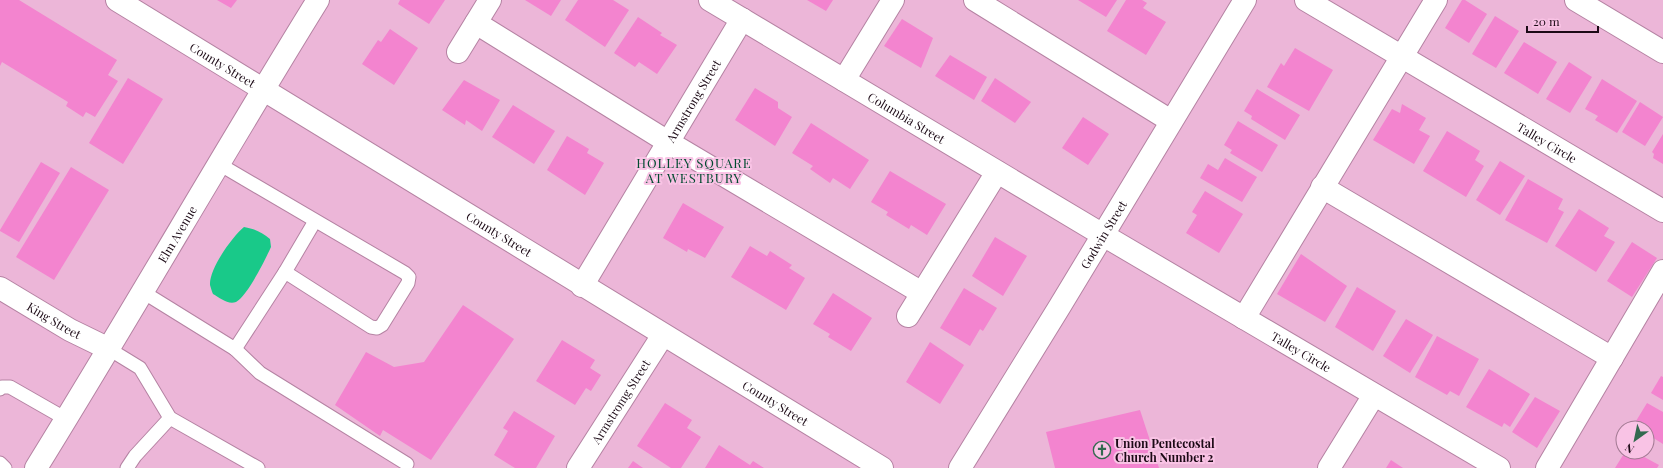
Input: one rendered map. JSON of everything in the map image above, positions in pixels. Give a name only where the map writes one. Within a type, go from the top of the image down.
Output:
[{"type":"street","name":"County Street","points":[[117,0],[263,88],[582,286],[882,468]]},
{"type":"street","name":"Elm Avenue","points":[[36,468],[109,349],[263,88],[318,0]]},
{"type":"street","points":[[458,52],[490,0]]},
{"type":"street","points":[[844,80],[893,0]]},
{"type":"street","points":[[975,0],[1171,121]]},
{"type":"street","name":"Talley Circle","points":[[1306,0],[1663,211]]},
{"type":"street","points":[[1244,318],[1436,0]]},
{"type":"street","points":[[1576,0],[1663,52]]},
{"type":"street","name":"Godwin Street","points":[[960,468],[1171,121],[1237,3]]},
{"type":"street","name":"Columbia Street","points":[[727,7],[844,80],[1103,235]]},
{"type":"street","name":"Armstrong Street","points":[[582,286],[668,142],[727,7]]},
{"type":"street","points":[[476,23],[668,142],[922,293]]},
{"type":"street","points":[[908,316],[998,172]]},
{"type":"street","points":[[1322,188],[1612,358]]},
{"type":"street","name":"Talley Circle","points":[[1103,235],[1491,466]]},
{"type":"street","points":[[1547,468],[1663,271]]},
{"type":"street","name":"King Street","points":[[0,288],[70,330],[109,349]]},
{"type":"street","name":"Armstromg Street","points":[[578,468],[663,335]]},
{"type":"street","points":[[1330,468],[1374,395]]},
{"type":"lane","points":[[219,164],[315,222],[405,273],[409,277],[408,283],[382,325],[377,328],[370,327],[285,272]]},
{"type":"lane","points":[[235,349],[285,272],[315,222]]},
{"type":"lane","points":[[143,292],[235,349],[260,373],[407,464]]},
{"type":"lane","points":[[109,349],[140,368],[170,418],[258,468]]},
{"type":"lane","points":[[0,389],[2,387],[10,388],[66,419]]},
{"type":"lane","points":[[127,468],[135,456],[170,418]]},
{"type":"lane","points":[[0,463],[5,468]]},
{"type":"shaded area","points":[[244,227],[255,230],[270,239],[271,247],[256,277],[245,293],[236,302],[230,303],[213,294],[210,285],[211,278],[217,262],[222,254],[233,238]]},
{"type":"building","points":[[0,0],[19,0],[117,60],[108,75],[118,81],[95,117],[86,112],[83,117],[66,106],[68,102],[2,62],[0,66]]},
{"type":"building","points":[[217,0],[237,0],[231,8]]},
{"type":"building","points":[[400,0],[445,0],[429,24],[398,4]]},
{"type":"building","points":[[525,0],[561,0],[551,16]]},
{"type":"building","points":[[578,0],[613,0],[629,10],[605,47],[565,20]]},
{"type":"building","points":[[807,0],[833,0],[826,11]]},
{"type":"building","points":[[1078,0],[1117,0],[1106,17]]},
{"type":"building","points":[[1126,0],[1142,0],[1147,3],[1143,8],[1166,22],[1146,55],[1107,31]]},
{"type":"building","points":[[1462,0],[1465,0],[1487,14],[1469,43],[1445,28]]},
{"type":"building","points":[[1495,16],[1519,31],[1496,68],[1472,54]]},
{"type":"building","points":[[638,17],[662,33],[660,35],[677,45],[657,74],[639,62],[635,67],[614,53]]},
{"type":"building","points":[[902,19],[933,38],[921,68],[884,46]]},
{"type":"building","points":[[390,29],[418,48],[394,85],[362,64],[378,40],[381,42]]},
{"type":"building","points":[[1524,42],[1557,62],[1538,94],[1504,73]]},
{"type":"building","points":[[1295,48],[1333,70],[1309,111],[1267,87],[1281,63],[1284,66]]},
{"type":"building","points":[[950,55],[987,77],[974,100],[935,76]]},
{"type":"building","points":[[1569,62],[1592,77],[1570,113],[1546,99]]},
{"type":"building","points":[[128,78],[163,99],[123,164],[89,143]]},
{"type":"building","points":[[995,78],[1031,102],[1015,123],[981,101]]},
{"type":"building","points":[[1602,79],[1637,101],[1617,133],[1595,120],[1598,116],[1585,109]]},
{"type":"building","points":[[464,80],[500,100],[482,131],[466,120],[465,125],[442,110]]},
{"type":"building","points":[[755,88],[778,102],[778,108],[792,117],[775,146],[735,120]]},
{"type":"building","points":[[1257,89],[1300,115],[1285,140],[1251,119],[1252,116],[1244,111]]},
{"type":"building","points":[[1640,102],[1663,117],[1645,146],[1622,132]]},
{"type":"building","points":[[1402,104],[1426,118],[1419,130],[1430,136],[1414,164],[1373,140],[1392,109],[1400,113]]},
{"type":"building","points":[[513,105],[555,131],[534,164],[492,137]]},
{"type":"building","points":[[1083,117],[1109,134],[1088,165],[1062,148]]},
{"type":"building","points":[[1238,121],[1278,145],[1262,172],[1230,153],[1232,150],[1224,145]]},
{"type":"building","points":[[811,123],[869,160],[850,189],[833,178],[830,183],[810,169],[813,166],[792,153]]},
{"type":"building","points":[[1447,131],[1480,151],[1475,160],[1484,166],[1466,197],[1423,171]]},
{"type":"building","points":[[1663,134],[1663,164],[1653,158],[1654,154],[1652,152]]},
{"type":"building","points":[[567,136],[589,149],[587,153],[604,163],[585,195],[547,170]]},
{"type":"building","points":[[1225,158],[1257,177],[1242,202],[1200,178],[1208,164],[1218,170]]},
{"type":"building","points":[[1500,161],[1525,176],[1500,215],[1476,200]]},
{"type":"building","points":[[41,162],[60,173],[19,242],[0,230]]},
{"type":"building","points":[[71,167],[109,190],[54,280],[16,257]]},
{"type":"building","points":[[890,171],[946,204],[927,235],[911,225],[909,229],[886,215],[888,212],[871,202]]},
{"type":"building","points":[[1528,179],[1563,199],[1558,209],[1564,212],[1547,243],[1505,220]]},
{"type":"building","points":[[1205,191],[1243,214],[1219,253],[1186,233],[1197,215],[1192,212]]},
{"type":"building","points":[[683,203],[724,227],[705,258],[688,249],[687,252],[663,238]]},
{"type":"building","points":[[1579,209],[1609,228],[1604,236],[1615,242],[1596,272],[1555,246]]},
{"type":"building","points":[[995,237],[1027,256],[1003,296],[972,276]]},
{"type":"building","points":[[1632,242],[1657,258],[1632,297],[1607,281]]},
{"type":"building","points":[[750,246],[767,256],[770,251],[792,265],[789,268],[805,278],[786,310],[731,277]]},
{"type":"building","points":[[1301,254],[1347,286],[1325,322],[1277,294]]},
{"type":"building","points":[[1357,287],[1396,311],[1373,351],[1335,327]]},
{"type":"building","points":[[964,288],[997,308],[983,331],[980,329],[970,346],[940,328]]},
{"type":"building","points":[[833,293],[872,318],[851,351],[828,337],[830,334],[813,324]]},
{"type":"building","points":[[463,305],[514,339],[431,460],[383,430],[380,436],[335,405],[366,352],[394,367],[424,362]]},
{"type":"building","points":[[1406,319],[1433,335],[1410,373],[1383,356]]},
{"type":"building","points":[[1437,336],[1479,359],[1459,396],[1450,391],[1447,395],[1415,377]]},
{"type":"building","points":[[562,340],[595,360],[590,368],[601,375],[591,391],[586,388],[575,405],[536,381]]},
{"type":"building","points":[[930,342],[964,365],[940,404],[906,382]]},
{"type":"building","points":[[1489,369],[1530,394],[1510,427],[1504,423],[1502,427],[1466,407]]},
{"type":"building","points":[[1661,376],[1663,377],[1663,400],[1651,393]]},
{"type":"building","points":[[1535,397],[1560,411],[1537,448],[1512,432]]},
{"type":"building","points":[[665,403],[692,420],[687,428],[701,437],[681,468],[671,468],[637,446]]},
{"type":"building","points":[[1647,403],[1663,412],[1663,444],[1655,439],[1655,420],[1637,420]]},
{"type":"building","name":"Union Pentecostal Church Number 2","points":[[1140,410],[1159,468],[1055,468],[1046,432]]},
{"type":"building","points":[[514,411],[555,436],[536,468],[515,468],[494,455],[508,431],[503,428]]},
{"type":"building","points":[[719,445],[750,465],[753,461],[764,468],[705,468]]},
{"type":"building","points":[[1391,460],[1403,468],[1386,468]]},
{"type":"building","points":[[1620,460],[1650,460],[1659,465],[1657,468],[1615,468]]},
{"type":"building","points":[[633,461],[643,468],[628,468]]},
{"type":"place","name":"Union Pentecostal Church Number 2","points":[[1102,450]]},
{"type":"district","name":"HOLLEY SQUARE AT WESTBURY","points":[[694,170]]}]
